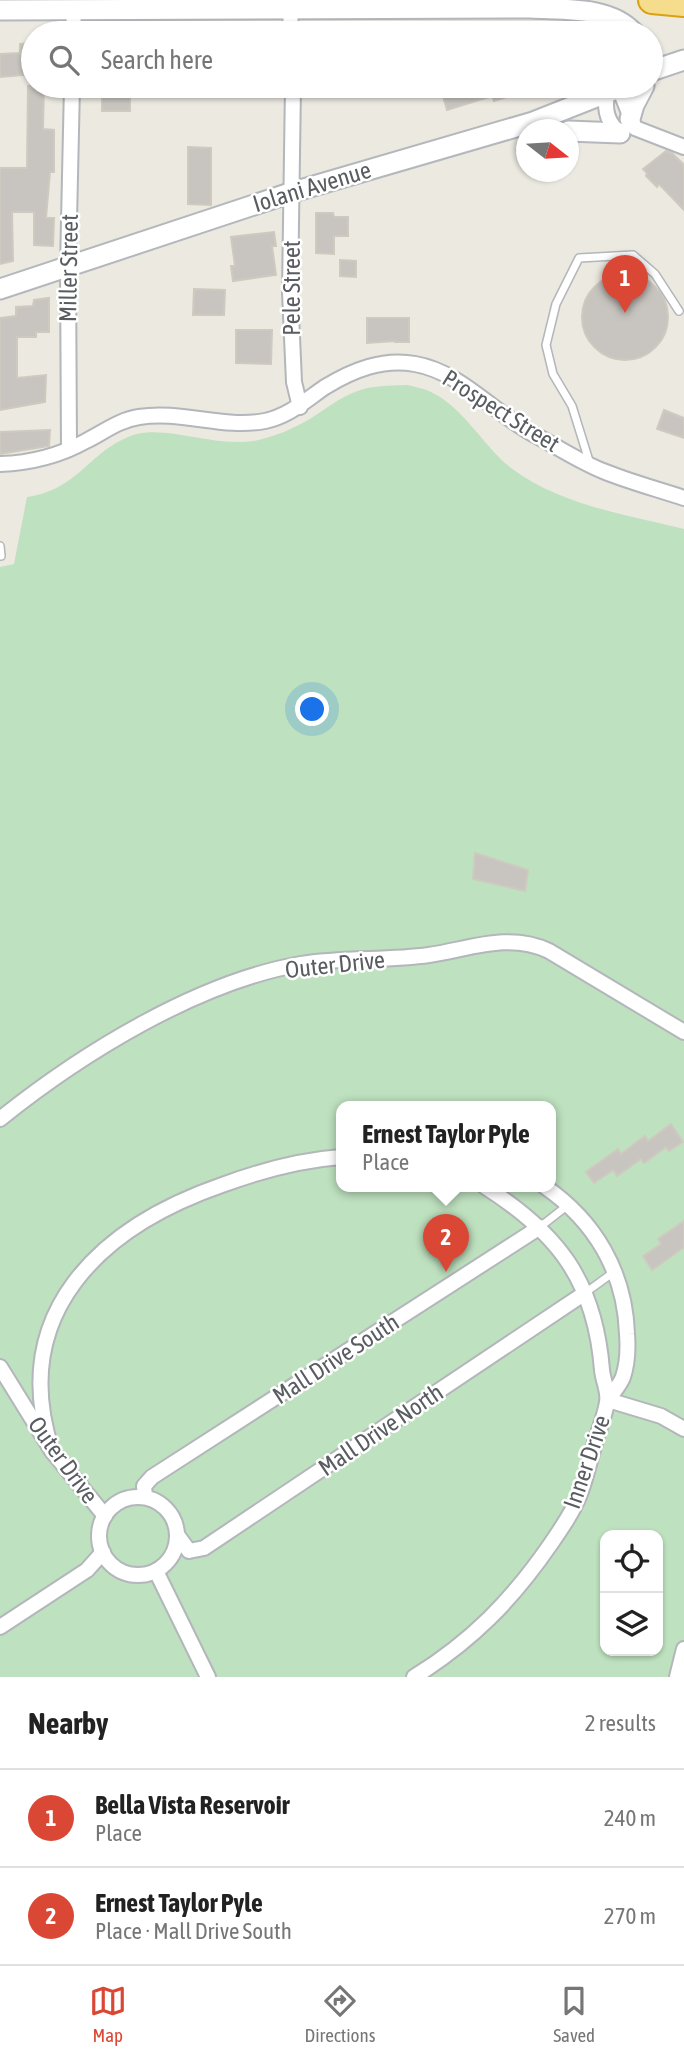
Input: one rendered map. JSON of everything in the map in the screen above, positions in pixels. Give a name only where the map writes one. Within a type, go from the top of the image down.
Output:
[{"type":"highway","points":[[652,0],[684,3]]},
{"type":"main road","points":[[0,10],[531,8],[577,10],[620,21]]},
{"type":"main road","points":[[601,15],[606,21]]},
{"type":"main road","points":[[663,67],[684,60]]},
{"type":"main road","name":"Iolani Avenue","points":[[544,119],[592,98]]},
{"type":"main road","points":[[579,130],[625,126],[637,98]]},
{"type":"main road","name":"Iolani Avenue","points":[[0,289],[293,192],[516,130]]},
{"type":"street","points":[[290,8],[291,21]]},
{"type":"street","points":[[74,11],[74,21]]},
{"type":"street","name":"Miller Street","points":[[69,449],[68,266],[72,98]]},
{"type":"street","name":"Pele Street","points":[[293,98],[290,292],[294,382],[300,407]]},
{"type":"street","points":[[610,98],[605,108],[610,122],[684,147]]},
{"type":"street","name":"Prospect Street","points":[[0,464],[30,462],[69,449],[111,426],[136,417],[160,415],[231,424],[267,421],[300,407],[325,388],[361,369],[392,362],[419,365],[451,376],[509,420],[590,465],[684,498]]},
{"type":"street","name":"Outer Drive","points":[[0,1119],[96,1050],[160,1016],[238,982],[309,963],[429,955],[505,941],[528,943],[549,951],[684,1032]]},
{"type":"street","points":[[52,1451],[40,1399],[44,1345],[64,1296],[93,1259],[132,1227],[184,1200],[262,1172],[336,1158]]},
{"type":"street","name":"Inner Drive","points":[[414,1677],[454,1650],[490,1620],[539,1561],[580,1495],[608,1399],[598,1333],[585,1293],[565,1257],[540,1227],[493,1192]]},
{"type":"street","points":[[552,1192],[595,1234],[615,1271],[624,1303],[627,1340],[623,1377],[608,1399],[661,1416],[684,1429]]},
{"type":"street","name":"Mall Drive South","points":[[145,1497],[144,1486],[152,1477],[540,1227]]},
{"type":"street","name":"Mall Drive North","points":[[178,1536],[189,1551],[204,1548],[585,1293]]},
{"type":"street","name":"Outer Drive","points":[[0,1367],[52,1451],[105,1516]]},
{"type":"street","points":[[145,1497],[165,1507],[176,1525],[178,1536],[172,1557],[156,1571],[136,1576],[112,1565],[103,1552],[99,1534],[105,1516],[113,1506],[122,1500],[145,1497]]},
{"type":"street","points":[[0,1627],[86,1570],[103,1552]]},
{"type":"street","points":[[156,1571],[208,1677]]},
{"type":"street","points":[[677,1677],[684,1649]]},
{"type":"lane","points":[[590,465],[572,406],[553,374],[545,345],[556,304],[579,258],[633,256],[655,274],[678,311]]},
{"type":"lane","points":[[0,546],[1,556]]},
{"type":"lane","points":[[540,1227],[568,1205]]},
{"type":"lane","points":[[585,1293],[615,1271]]},
{"type":"green space","points":[[408,385],[429,391],[463,416],[501,459],[530,481],[594,507],[684,529],[684,1677],[0,1677],[0,567],[14,564],[27,497],[60,486],[121,440],[149,432],[224,441],[254,441],[292,428],[338,400],[361,390]]},
{"type":"building","points":[[20,44],[21,75],[0,77],[0,54],[20,53]]},
{"type":"building","points":[[28,98],[44,98],[43,129],[54,130],[54,172],[50,172],[46,218],[54,218],[53,246],[34,245],[34,212],[12,212],[13,261],[0,264],[0,168],[27,168]]},
{"type":"building","points":[[102,98],[130,98],[130,111],[102,111]]},
{"type":"building","points":[[444,98],[486,98],[447,110]]},
{"type":"building","points":[[188,147],[211,148],[211,205],[188,204]]},
{"type":"building","points":[[666,151],[672,153],[684,165],[684,210],[659,184],[657,187],[646,176],[647,173],[643,169]]},
{"type":"building","points":[[316,213],[333,213],[334,217],[348,217],[348,236],[334,236],[334,254],[316,253]]},
{"type":"building","points":[[274,232],[276,246],[272,246],[276,275],[233,281],[231,266],[235,266],[231,237]]},
{"type":"building","points":[[340,260],[356,261],[356,277],[340,276]]},
{"type":"building","points":[[617,274],[633,274],[656,286],[665,300],[668,317],[665,334],[656,348],[633,360],[617,360],[601,353],[589,341],[582,325],[582,309],[589,293],[601,281]]},
{"type":"building","points":[[194,289],[225,290],[224,315],[193,315]]},
{"type":"building","points":[[49,298],[49,332],[36,332],[36,337],[17,337],[17,378],[46,375],[45,402],[0,410],[0,318],[16,316],[16,307],[33,306],[34,300]]},
{"type":"building","points":[[367,318],[409,318],[409,342],[367,343]]},
{"type":"building","points":[[236,330],[272,330],[271,364],[236,363]]},
{"type":"building","points":[[664,410],[684,418],[684,438],[657,429]]},
{"type":"building","points":[[50,430],[49,446],[0,454],[0,432]]},
{"type":"building","points":[[475,853],[528,870],[525,891],[473,879]]},
{"type":"building","points":[[671,1124],[683,1142],[669,1151],[666,1147],[644,1163],[641,1159],[617,1176],[613,1170],[594,1183],[586,1172],[618,1149],[621,1154],[645,1136],[648,1141]]},
{"type":"building","points":[[684,1221],[684,1247],[652,1270],[643,1256],[661,1244],[658,1239]]},
{"type":"place","name":"Bella Vista Reservoir","points":[[625,313]]},
{"type":"place","name":"Ernest Taylor Pyle","points":[[446,1272]]}]
